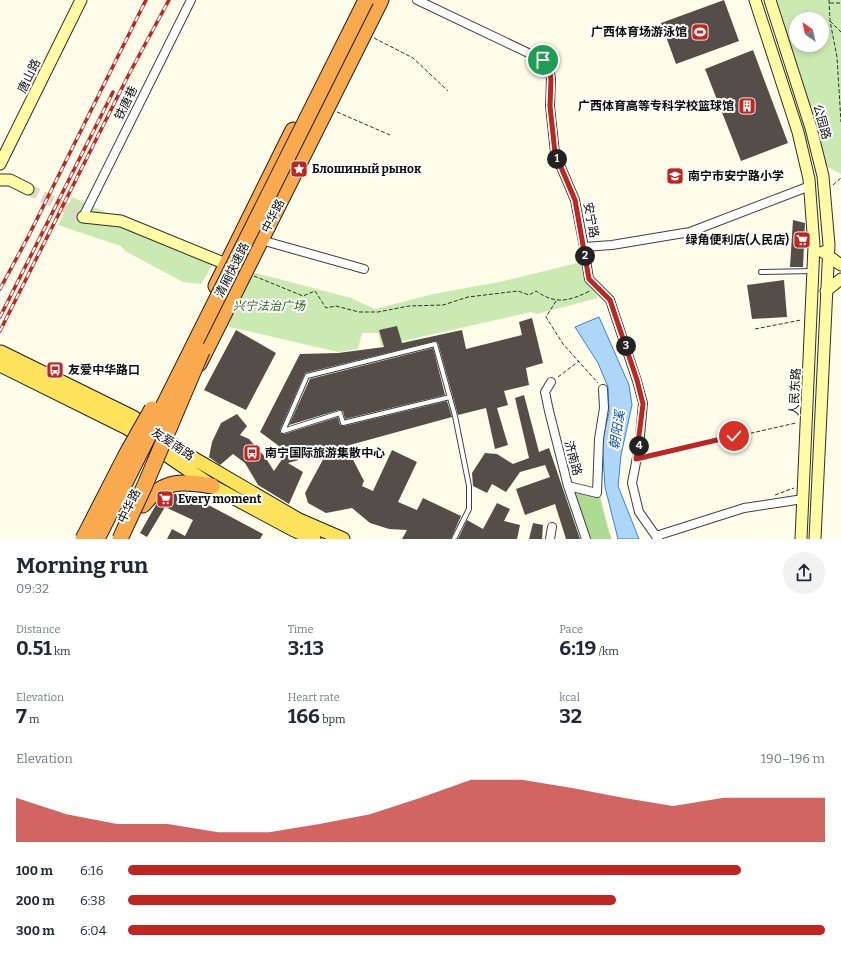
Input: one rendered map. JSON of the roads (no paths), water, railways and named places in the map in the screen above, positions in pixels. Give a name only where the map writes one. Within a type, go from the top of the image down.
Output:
[{"type":"highway","name":"中华路","points":[[89,539],[358,0]]},
{"type":"highway","name":"清厢快速路","points":[[106,539],[366,0]]},
{"type":"highway","name":"清厢快速路","points":[[97,539],[213,317],[375,0]]},
{"type":"highway","name":"中华路","points":[[112,539],[161,447],[245,272],[381,0]]},
{"type":"highway","points":[[83,539],[126,455],[213,317]]},
{"type":"highway","points":[[120,539],[146,485],[213,317]]},
{"type":"highway","points":[[78,539],[141,433]]},
{"type":"highway","points":[[125,539],[143,505],[161,447]]},
{"type":"highway","points":[[143,505],[151,495],[162,486],[179,483],[193,483],[212,486]]},
{"type":"main road","name":"唐山路","points":[[0,164],[81,0]]},
{"type":"main road","points":[[755,0],[798,132],[810,186],[814,246],[841,265]]},
{"type":"main road","name":"公园路","points":[[770,0],[812,128],[823,176],[828,255]]},
{"type":"main road","points":[[0,180],[10,180],[28,189]]},
{"type":"main road","points":[[83,217],[121,221],[226,264]]},
{"type":"main road","name":"人民东路","points":[[801,539],[814,246]]},
{"type":"main road","points":[[815,539],[828,255]]},
{"type":"main road","points":[[826,291],[841,279]]},
{"type":"main road","name":"友爱南路","points":[[0,358],[133,417],[141,433],[212,486],[294,530],[314,539]]},
{"type":"main road","name":"友爱南路","points":[[161,447],[186,454],[299,520],[344,539]]},
{"type":"street","name":"铁唐巷","points":[[83,217],[191,0]]},
{"type":"street","name":"安宁路","points":[[417,0],[543,60],[549,68],[551,79],[550,106],[555,153],[575,200],[584,247],[612,245],[690,232],[810,186]]},
{"type":"street","points":[[261,240],[364,269]]},
{"type":"street","points":[[584,247],[589,279],[610,300],[635,373],[643,404],[632,483],[639,512],[657,538],[744,508],[803,499]]},
{"type":"street","name":"济南路","points":[[551,382],[545,392],[568,486],[586,539]]},
{"type":"street","points":[[568,486],[597,493],[599,439],[604,408],[603,389]]},
{"type":"street","points":[[550,539],[552,527]]},
{"type":"lane","points":[[760,272],[813,272]]},
{"type":"lane","points":[[450,397],[343,423],[340,413],[284,431],[307,376],[435,344],[450,397],[469,486],[469,509],[454,539]]},
{"type":"water","name":"朝阳溪","points":[[599,317],[629,385],[632,405],[621,455],[618,486],[639,539],[618,539],[605,487],[602,440],[609,413],[608,387],[598,363],[575,327]]},
{"type":"tunnel","points":[[28,189],[83,217]]},
{"type":"railway","points":[[0,289],[28,237],[146,0]]},
{"type":"railway","points":[[0,331],[128,76],[169,0]]},
{"type":"railway","points":[[0,317],[113,92]]},
{"type":"place","name":"广西体育场游泳馆","points":[[700,32]]},
{"type":"place","name":"广西体育高等专科学校篮球馆","points":[[747,106]]},
{"type":"place","name":"Блошиный рынок","points":[[299,169]]},
{"type":"place","name":"南宁市安宁路小学","points":[[675,176]]},
{"type":"place","name":"绿角便利店(人民店)","points":[[802,240]]},
{"type":"place","name":"友爱中华路口","points":[[55,370]]},
{"type":"place","name":"南宁国际旅游集散中心","points":[[252,453]]},
{"type":"place","name":"Every moment","points":[[165,499]]},
{"type":"park label","name":"兴宁法治广场","points":[[269,306]]}]
